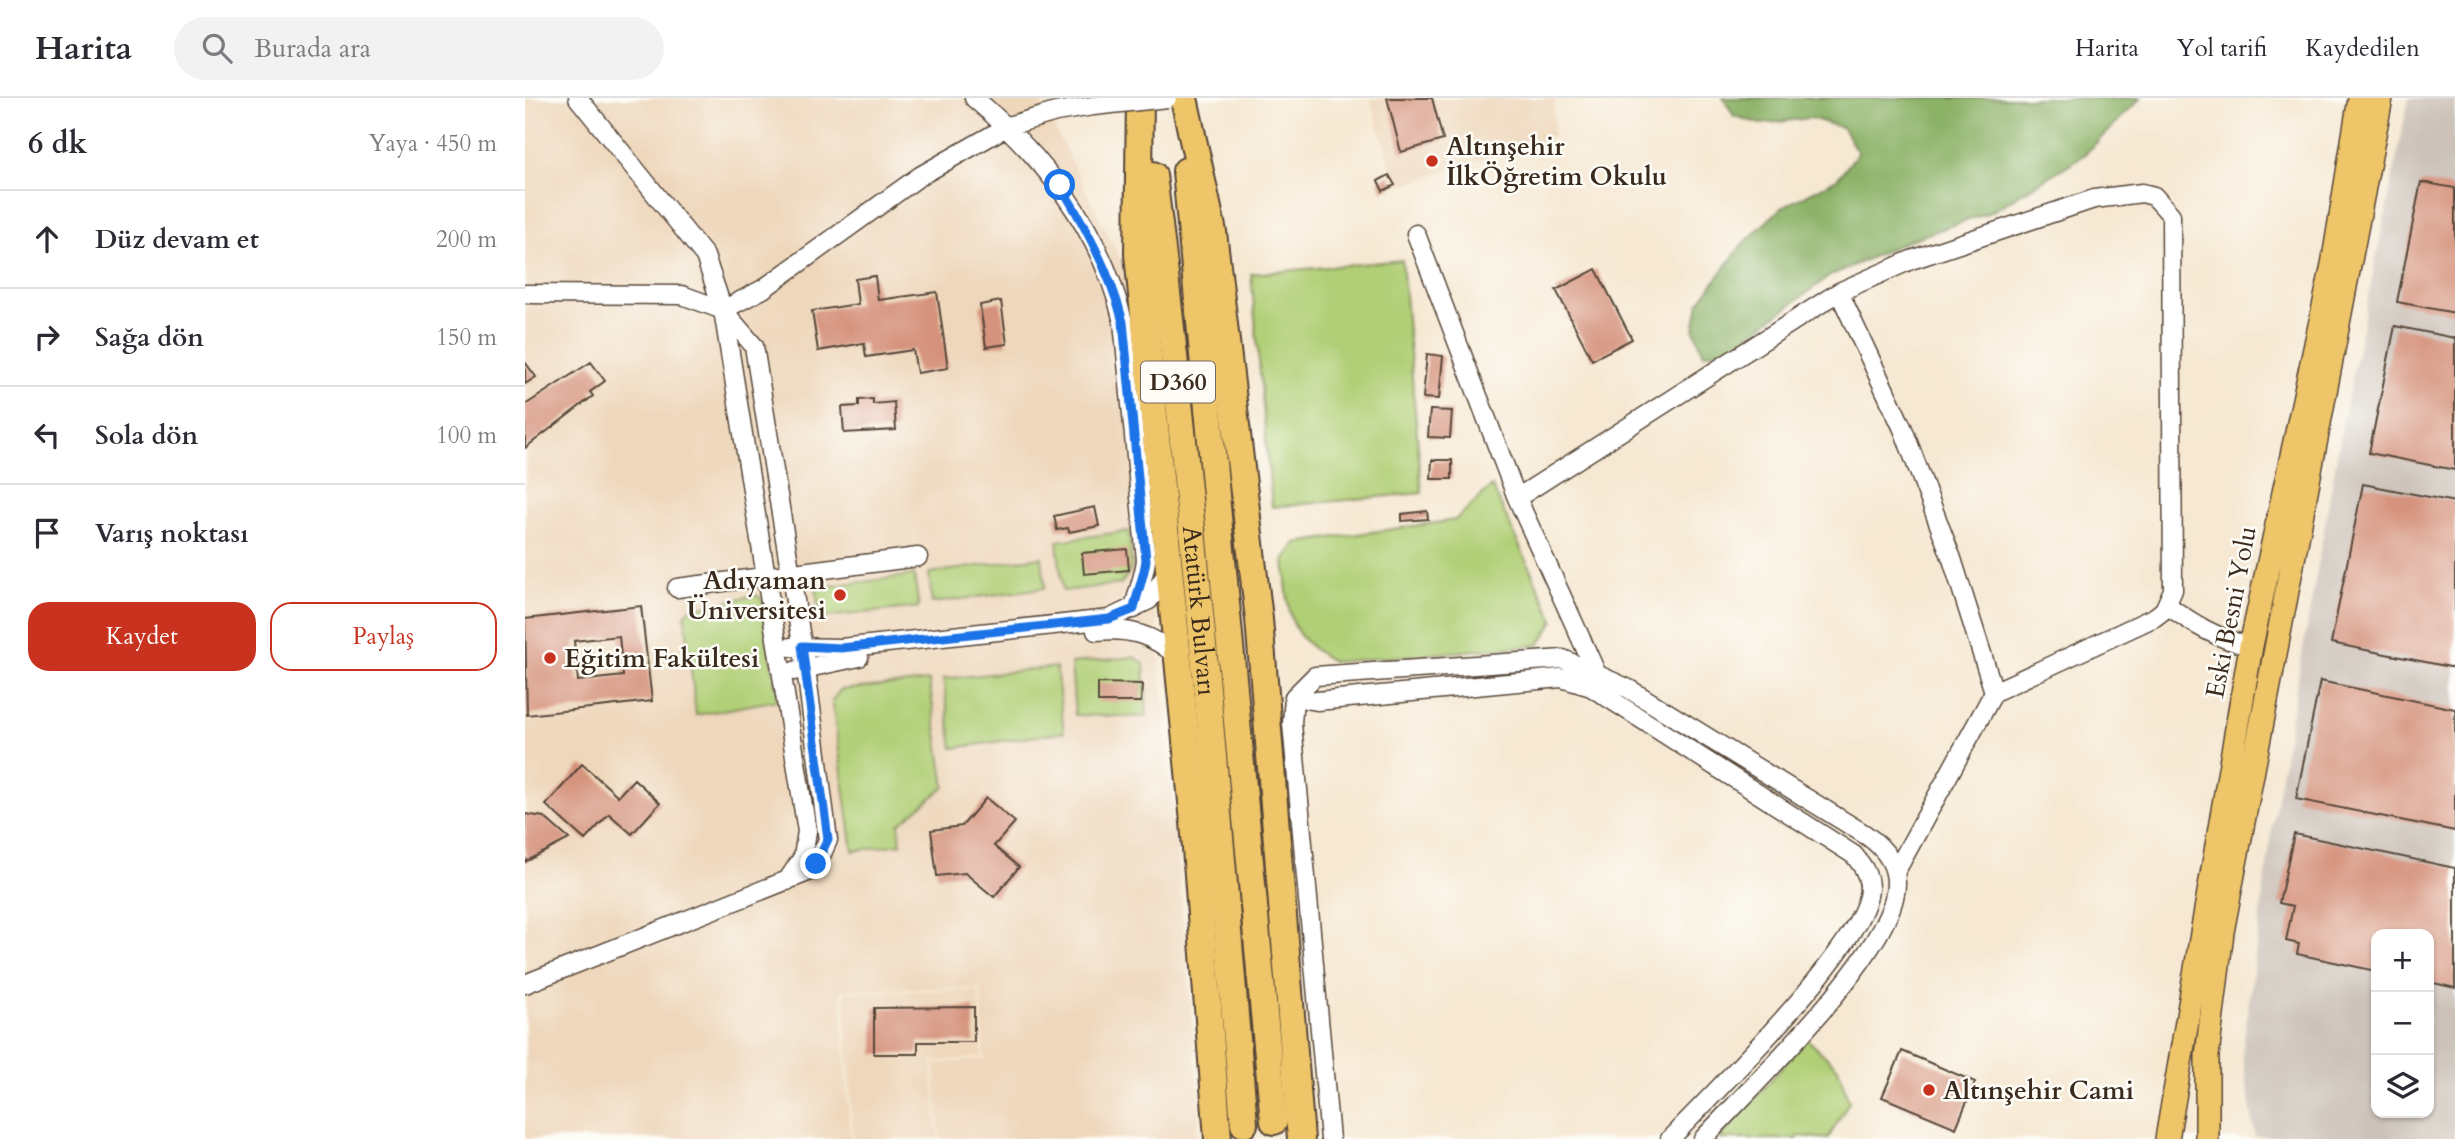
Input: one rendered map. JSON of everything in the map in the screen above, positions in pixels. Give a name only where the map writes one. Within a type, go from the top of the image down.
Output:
[{"type":"highway","points":[[1141,98],[1138,254],[1178,656],[1218,1139]]},
{"type":"highway","name":"Atatürk Bulvarı","points":[[1141,98],[1177,375],[1206,667],[1244,1124]]},
{"type":"highway","points":[[1182,98],[1213,232],[1259,619],[1299,1136]]},
{"type":"highway","name":"Atatürk Bulvarı","points":[[1182,98],[1193,268],[1234,663],[1274,1121]]},
{"type":"main road","name":"Eski Besni Yolu","points":[[2166,1133],[2251,646],[2333,265],[2360,98]]},
{"type":"main road","name":"Eski Besni Yolu","points":[[2207,1139],[2207,1056],[2222,932],[2381,98]]},
{"type":"street","points":[[578,98],[705,256],[723,310],[784,672],[807,831],[801,862],[784,883]]},
{"type":"street","points":[[974,98],[1007,126],[1055,178],[1076,210],[1116,294],[1123,322],[1146,560],[1144,578],[1137,591],[1134,609]]},
{"type":"street","points":[[723,310],[763,289],[920,176],[1007,126],[1056,112],[1167,98]]},
{"type":"street","points":[[1517,498],[1839,292],[1911,260],[2094,199],[2142,193],[2154,196],[2164,204],[2171,215],[2173,590],[2167,605],[2155,617],[1994,692],[1895,873]]},
{"type":"street","points":[[1416,234],[1517,498],[1594,680]]},
{"type":"street","points":[[1839,292],[1903,429],[1952,559],[1994,692]]},
{"type":"street","points":[[525,294],[682,295],[723,310],[754,346],[806,669],[828,839],[812,868],[784,883],[525,984]]},
{"type":"street","points":[[677,588],[918,557]]},
{"type":"street","points":[[780,649],[802,646],[841,648],[1109,619],[1149,600],[1170,569]]},
{"type":"street","points":[[2167,605],[2187,620],[2229,642],[2251,646]]},
{"type":"street","points":[[784,672],[840,660],[1119,629],[1143,634],[1178,656]]},
{"type":"street","points":[[1330,1139],[1292,724],[1294,697],[1315,676],[1563,659],[1854,855],[1866,871],[1870,889],[1864,909],[1848,937],[1806,995],[1670,1139]]},
{"type":"street","points":[[1294,697],[1317,701],[1560,678],[1594,680],[1629,690],[1872,839],[1888,853],[1895,873],[1895,893],[1887,919],[1868,949],[1825,1007],[1703,1139]]},
{"type":"shaded area","name":"Adıyaman Üniversitesi","points":[[525,98],[1033,98],[1044,107],[1125,268],[1200,1112],[1195,1139],[940,1139],[934,1064],[984,1059],[981,988],[841,990],[850,1139],[525,1139]]},
{"type":"shaded area","name":"Altınşehir İlkÖğretim Okulu","points":[[1370,98],[1555,98],[1553,136],[1397,187]]},
{"type":"shaded area","points":[[2409,98],[2455,98],[2455,1139],[2310,1139],[2255,1136],[2242,1054],[2273,820],[2343,421]]},
{"type":"shaded area","points":[[979,990],[982,1057],[932,1062],[938,1139],[853,1139],[844,992]]},
{"type":"green space","points":[[1723,98],[2141,98],[2084,155],[1991,212],[1907,241],[1830,276],[1734,346],[1704,354],[1694,330],[1699,303],[1741,246],[1781,208],[1837,179],[1858,153],[1843,128],[1811,118],[1761,124],[1734,116]]},
{"type":"green space","points":[[1402,260],[1422,493],[1272,507],[1251,274]]},
{"type":"green space","points":[[1492,486],[1554,621],[1539,645],[1334,662],[1317,652],[1297,631],[1289,608],[1284,560],[1296,543],[1455,520]]},
{"type":"green space","points":[[1129,531],[1132,568],[1121,584],[1063,591],[1057,541]]},
{"type":"green space","points":[[1042,557],[1045,588],[932,603],[929,573]]},
{"type":"green space","points":[[914,575],[919,607],[826,617],[819,611],[816,588]]},
{"type":"green space","points":[[756,595],[762,599],[778,700],[696,715],[685,615],[690,609]]},
{"type":"green space","points":[[1134,657],[1144,663],[1147,717],[1075,715],[1071,663]]},
{"type":"green space","points":[[1056,667],[1064,732],[953,748],[943,679]]},
{"type":"green space","points":[[929,681],[945,787],[899,824],[901,844],[853,851],[832,701],[840,690]]},
{"type":"green space","points":[[1807,1039],[1838,1068],[1849,1102],[1828,1139],[1799,1136],[1797,1139],[1719,1139]]},
{"type":"building","points":[[1387,98],[1432,98],[1443,140],[1401,152]]},
{"type":"building","points":[[1389,175],[1395,185],[1383,191],[1378,181]]},
{"type":"building","points":[[2421,182],[2455,188],[2455,313],[2397,302]]},
{"type":"building","points":[[1596,269],[1632,339],[1592,360],[1556,290]]},
{"type":"building","points":[[875,276],[878,300],[937,292],[948,368],[917,373],[913,350],[866,357],[864,343],[818,351],[812,311],[858,304],[855,279]]},
{"type":"building","points":[[1001,301],[1007,344],[986,347],[980,305]]},
{"type":"building","points":[[2395,326],[2455,338],[2455,470],[2369,453]]},
{"type":"building","points":[[1427,354],[1443,356],[1439,399],[1423,398]]},
{"type":"building","points":[[525,362],[536,377],[525,384]]},
{"type":"building","points":[[591,362],[605,381],[590,392],[593,396],[525,448],[525,405]]},
{"type":"building","points":[[873,399],[873,404],[894,402],[896,430],[844,433],[842,407],[859,406],[859,400]]},
{"type":"building","points":[[1430,410],[1452,411],[1450,438],[1428,437]]},
{"type":"building","points":[[1432,460],[1452,460],[1452,479],[1431,479]]},
{"type":"building","points":[[2363,484],[2455,502],[2455,668],[2331,643]]},
{"type":"building","points":[[1095,507],[1099,526],[1069,532],[1068,528],[1057,530],[1054,516]]},
{"type":"building","points":[[1427,511],[1428,519],[1402,521],[1402,514]]},
{"type":"building","points":[[1127,549],[1129,570],[1084,574],[1082,553]]},
{"type":"building","name":"Eğitim Fakültesi","points":[[641,606],[652,701],[527,715],[525,619]],"holes":[[[619,636],[623,676],[578,681],[574,641]]]},
{"type":"building","points":[[2320,681],[2455,709],[2455,831],[2296,799]]},
{"type":"building","points":[[1098,683],[1142,684],[1141,702],[1098,702]]},
{"type":"building","points":[[582,764],[618,796],[634,779],[660,803],[632,834],[609,814],[585,840],[546,805]]},
{"type":"building","points":[[986,798],[1015,822],[994,846],[1019,867],[994,897],[965,873],[937,876],[931,830],[962,826]]},
{"type":"building","points":[[525,814],[544,817],[569,839],[525,862]]},
{"type":"building","points":[[2294,834],[2455,868],[2455,988],[2434,983],[2434,929],[2371,929],[2371,970],[2297,954],[2299,944],[2286,941],[2293,906],[2279,903]]},
{"type":"building","points":[[974,1007],[974,1042],[918,1042],[918,1054],[874,1054],[874,1008]]},
{"type":"building","name":"Altınşehir Cami","points":[[1902,1051],[1975,1082],[1956,1128],[1882,1097]]},
{"type":"place","name":"Altınşehir İlkÖğretim Okulu","points":[[1432,161]]},
{"type":"place","name":"Adıyaman Üniversitesi","points":[[840,595]]},
{"type":"place","name":"Eğitim Fakültesi","points":[[550,658]]},
{"type":"place","name":"Altınşehir Cami","points":[[1929,1090]]},
{"type":"route","points":[[816,864],[828,839],[802,646],[841,648],[1109,619],[1134,609],[1137,591],[1144,578],[1146,560],[1123,322],[1116,294],[1076,210],[1060,185]]}]
